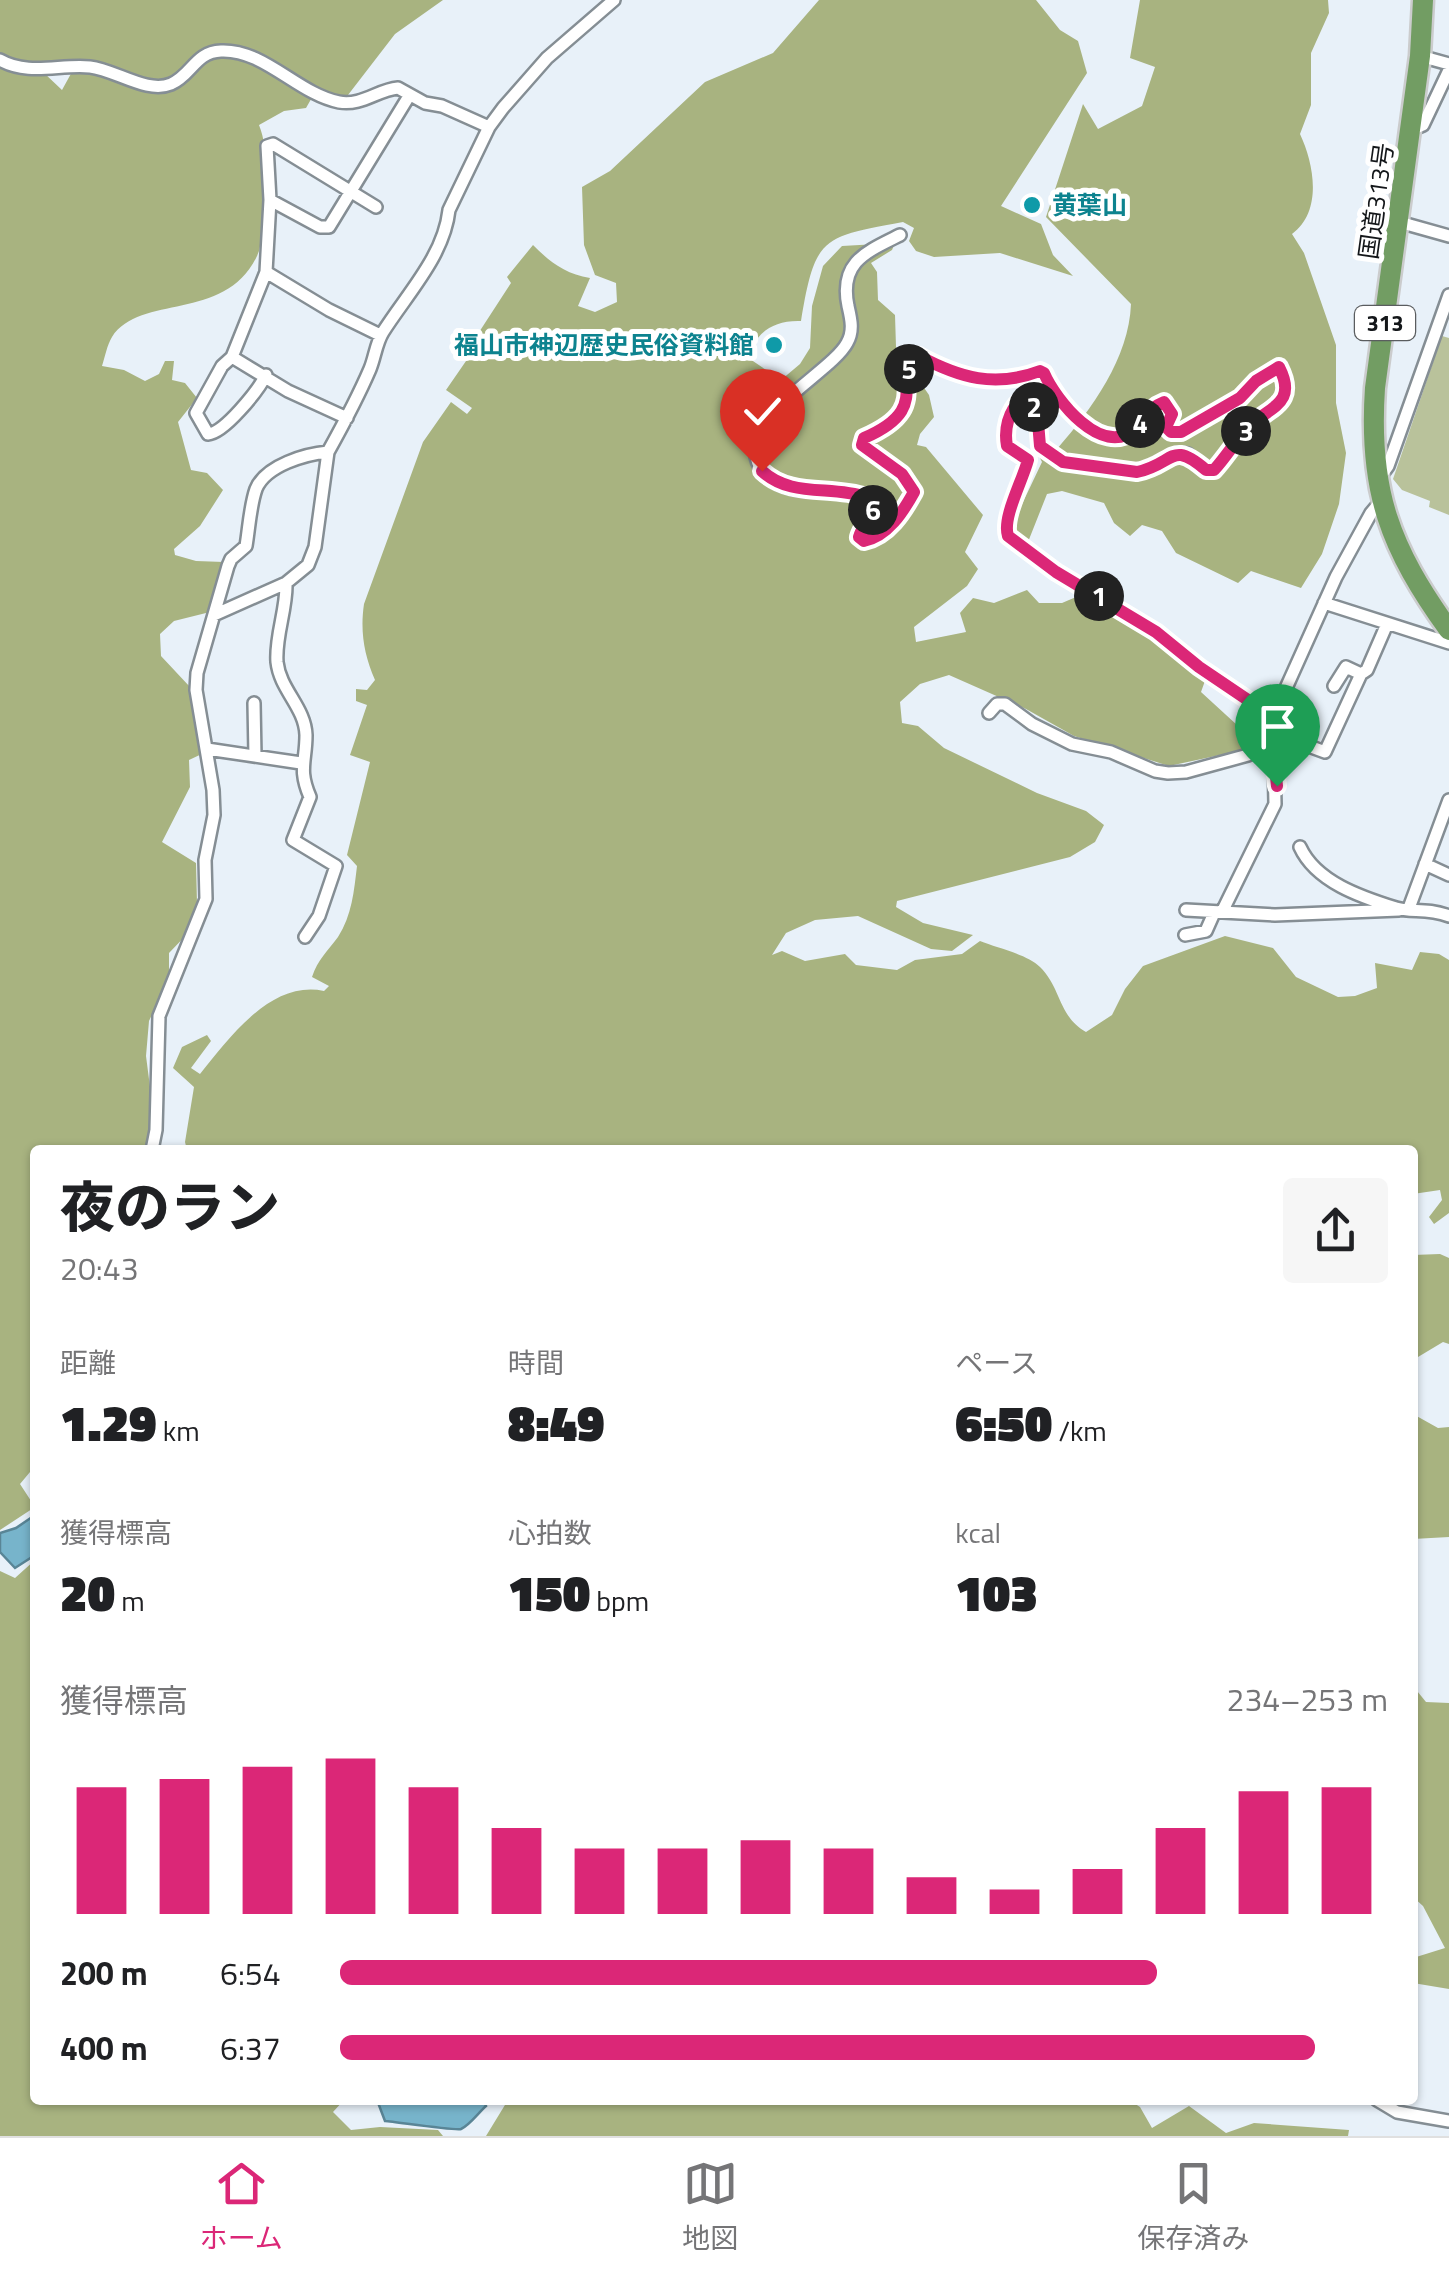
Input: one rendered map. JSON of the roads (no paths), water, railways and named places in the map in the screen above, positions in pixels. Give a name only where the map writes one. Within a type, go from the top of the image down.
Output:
[{"type":"highway","name":"国道313号","points":[[1422,0],[1420,56],[1375,388],[1373,442],[1380,490],[1411,576],[1449,630]]},
{"type":"street","points":[[214,614],[286,584],[308,565],[316,547],[328,452],[372,365],[380,335],[407,300],[434,254],[489,127],[547,58],[614,0]]},
{"type":"street","points":[[0,60],[44,70],[91,67],[154,86],[178,80],[207,52],[224,50],[243,54],[335,101],[357,102],[392,88],[489,127]]},
{"type":"street","points":[[1410,130],[1423,125],[1449,67],[1420,56]]},
{"type":"street","points":[[270,200],[320,228],[328,227],[409,96]]},
{"type":"street","points":[[266,375],[248,402],[218,432],[208,434],[196,413],[222,366],[232,356],[266,272],[270,200],[266,146],[273,144],[376,207]]},
{"type":"street","points":[[1399,222],[1449,236]]},
{"type":"street","points":[[900,234],[862,254],[851,269],[845,288],[852,324],[849,341],[838,356],[777,406],[757,448],[762,471],[788,488],[866,497],[872,502],[873,512],[859,537],[864,541],[874,539],[894,522],[914,492],[902,474],[862,445],[864,438],[890,427],[904,412],[909,368],[919,356],[942,368],[994,382],[1040,371],[1060,404],[1079,420],[1102,435],[1122,436],[1134,431],[1152,406],[1164,402],[1172,414],[1166,427],[1171,432],[1181,432],[1240,398],[1256,381],[1279,367],[1283,373],[1279,407],[1252,424],[1214,470],[1206,470],[1188,454],[1179,453],[1137,472],[1063,462],[1040,446],[1037,410],[1021,400],[1008,419],[1005,437],[1007,446],[1028,460],[1005,522],[1008,536],[1056,572],[1156,632],[1199,667],[1273,717]]},
{"type":"street","points":[[266,272],[380,335]]},
{"type":"street","points":[[1185,935],[1206,931],[1275,804],[1273,717],[1324,603],[1371,512],[1449,295]]},
{"type":"street","points":[[232,356],[288,391],[347,418]]},
{"type":"street","points":[[153,1145],[159,1016],[206,898],[205,860],[214,815],[208,748],[196,690],[197,673],[231,559],[246,546],[261,480],[309,454],[328,452]]},
{"type":"street","points":[[286,584],[277,660],[286,691],[300,709],[306,735],[302,778],[310,797],[293,840],[336,866],[319,916],[305,937]]},
{"type":"street","points":[[1324,603],[1449,643]]},
{"type":"street","points":[[989,713],[997,704],[1004,704],[1032,724],[1072,744],[1118,754],[1154,771],[1168,773],[1248,755],[1272,739],[1287,738],[1326,752],[1387,624]]},
{"type":"street","points":[[1334,686],[1346,667],[1361,674]]},
{"type":"street","points":[[254,703],[255,756]]},
{"type":"street","points":[[208,748],[301,763]]},
{"type":"street","points":[[1404,909],[1426,864],[1449,800]]},
{"type":"street","points":[[1436,838],[1449,844]]},
{"type":"street","points":[[1300,847],[1316,873],[1404,909]]},
{"type":"street","points":[[1426,864],[1449,874]]},
{"type":"street","points":[[1186,910],[1336,914],[1432,909],[1449,916]]},
{"type":"street","points":[[1384,2105],[1396,2112],[1449,2121]]},
{"type":"water","points":[[30,1518],[30,1558],[15,1568],[0,1552],[0,1533]]},
{"type":"water","points":[[379,2105],[486,2106],[461,2129],[385,2121]]},
{"type":"place","name":"黄葉山","points":[[1032,205]]},
{"type":"place","name":"福山市神辺歴史民俗資料館","points":[[774,345]]}]
